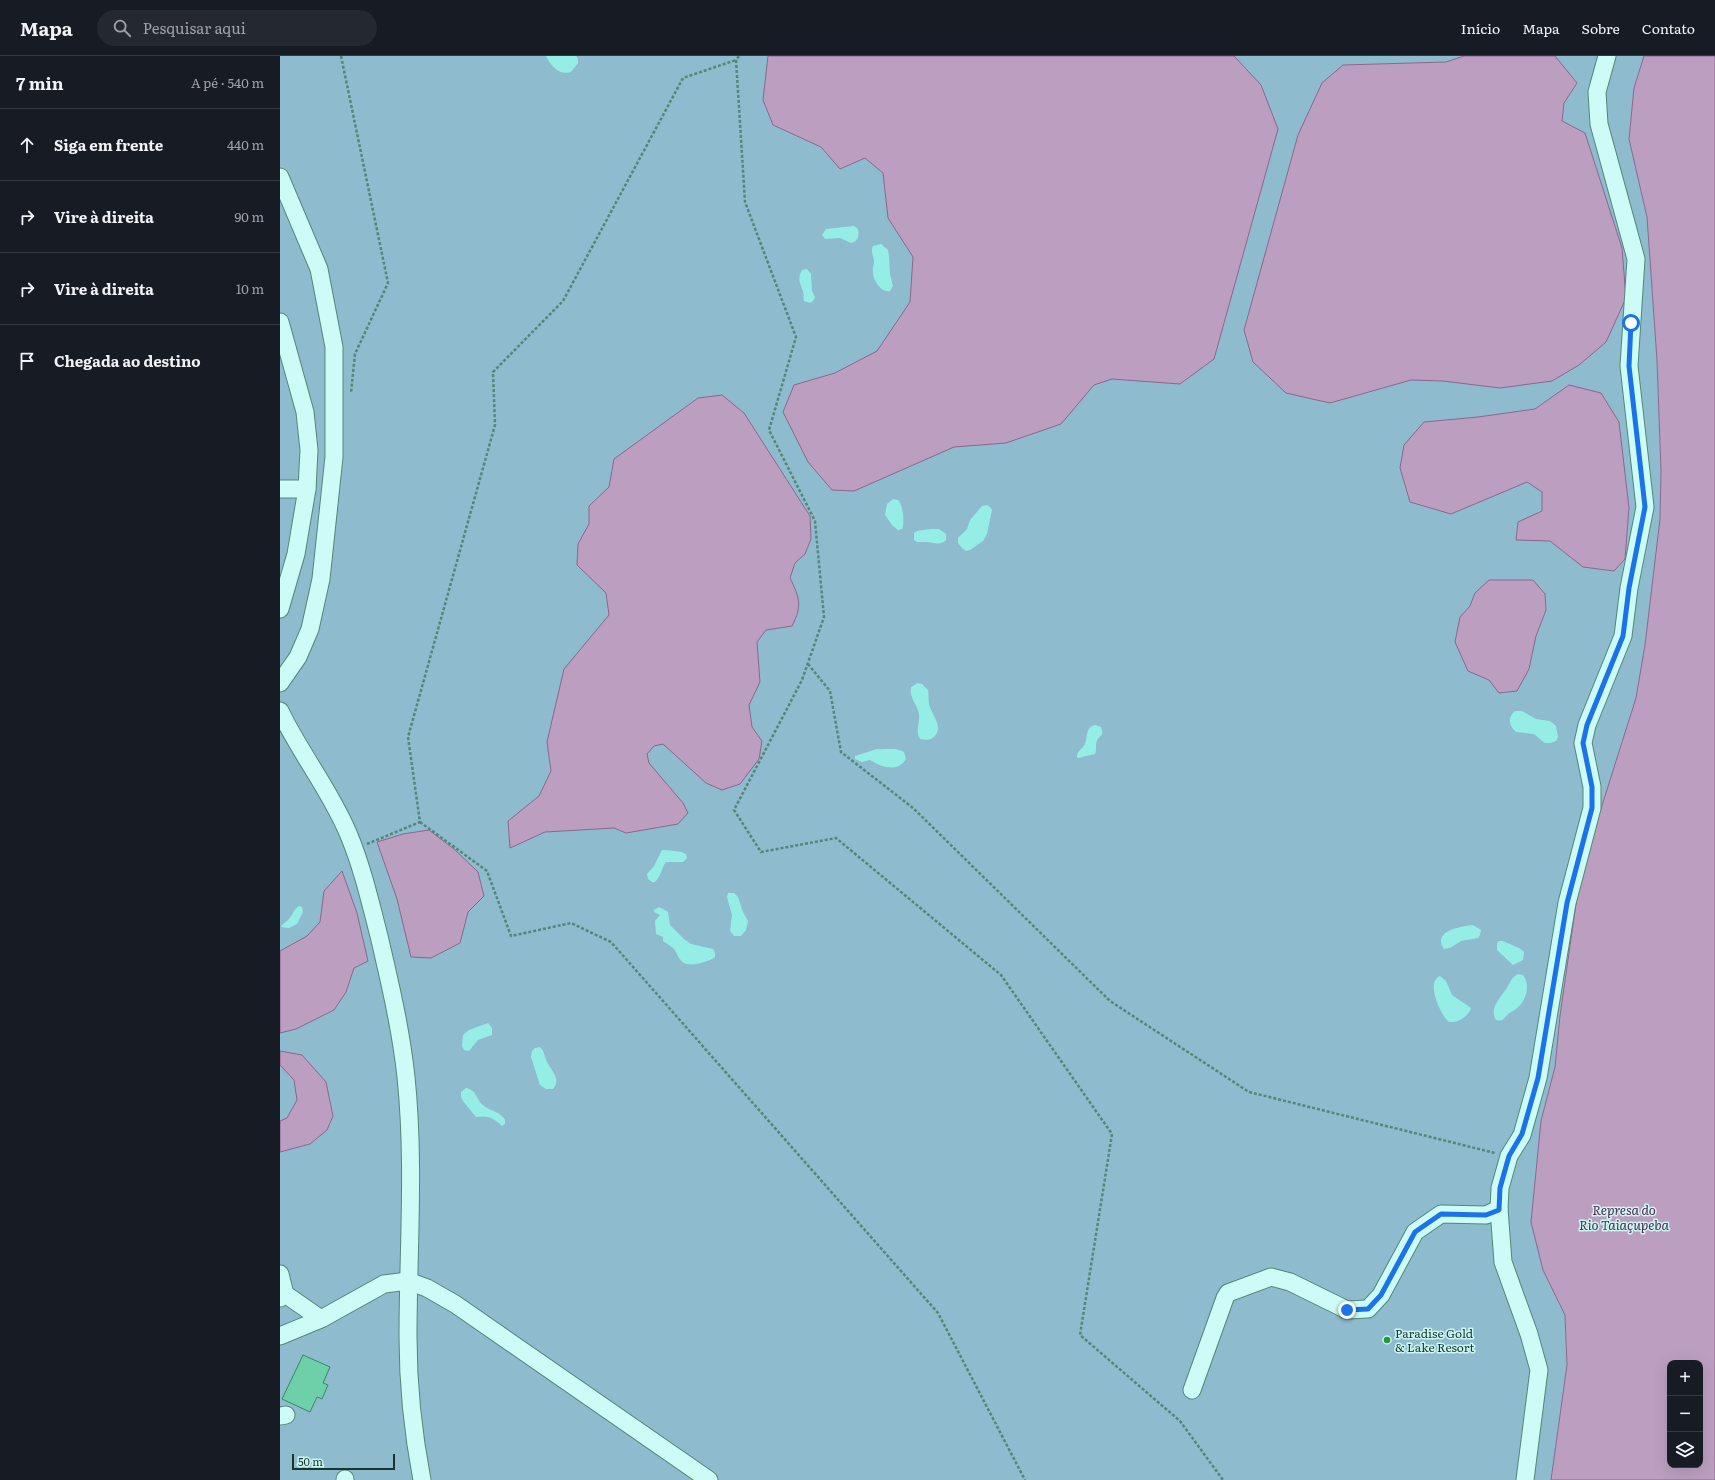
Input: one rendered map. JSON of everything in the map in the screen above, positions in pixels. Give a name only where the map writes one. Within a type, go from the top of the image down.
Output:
[{"type":"street","points":[[1525,1480],[1539,1370],[1529,1334],[1503,1262],[1499,1210],[1500,1188],[1509,1156],[1522,1134],[1538,1078],[1567,903],[1592,808],[1592,787],[1583,743],[1587,725],[1623,636],[1629,588],[1645,507],[1629,366],[1636,259],[1598,124],[1597,92],[1607,56]]},
{"type":"street","points":[[280,177],[319,269],[334,347],[334,457],[321,580],[310,629],[298,657],[280,683]]},
{"type":"street","points":[[280,324],[305,412],[309,450],[307,489],[296,554],[280,609]]},
{"type":"street","points":[[280,489],[307,489]]},
{"type":"street","points":[[280,711],[289,730],[324,784],[348,831],[355,849],[362,870],[384,958],[400,1033],[406,1078],[411,1162],[408,1340],[414,1432],[422,1480]]},
{"type":"street","points":[[1192,1390],[1224,1298],[1228,1294],[1271,1277],[1290,1282],[1347,1310],[1368,1309],[1381,1295],[1415,1232],[1441,1214],[1486,1215],[1499,1210]]},
{"type":"street","points":[[280,1274],[282,1296],[321,1319]]},
{"type":"street","points":[[280,1336],[321,1319],[384,1284],[408,1281],[427,1288],[455,1304],[709,1480]]},
{"type":"path","points":[[342,56],[388,283],[355,354],[350,399]]},
{"type":"path","points":[[739,56],[736,60],[683,78],[563,301],[493,372],[495,425],[408,737],[420,822],[487,871],[511,936],[571,923],[611,942],[938,1313],[1025,1480]]},
{"type":"path","points":[[736,60],[745,202],[796,337],[769,430],[815,521],[824,617],[802,680],[734,810],[761,852],[836,838],[1000,974],[1112,1134],[1080,1335],[1180,1421],[1223,1480]]},
{"type":"path","points":[[808,664],[830,691],[841,752],[913,808],[1110,1001],[1249,1092],[1509,1156]]},
{"type":"path","points":[[355,849],[420,822]]},
{"type":"shaded area","name":"Paradise Gold & Lake Resort","points":[[280,56],[1644,56],[1634,88],[1629,139],[1647,217],[1657,360],[1661,471],[1660,519],[1645,645],[1636,698],[1604,800],[1576,904],[1560,1016],[1555,1067],[1541,1121],[1543,1270],[1565,1315],[1567,1365],[1551,1480],[280,1480]]},
{"type":"sand","points":[[546,56],[576,56],[578,63],[571,72],[566,73],[556,69]]},
{"type":"sand","points":[[854,226],[858,229],[858,236],[856,241],[851,243],[840,238],[825,239],[822,235],[826,229]]},
{"type":"sand","points":[[881,244],[888,250],[890,274],[893,286],[890,291],[881,288],[873,275],[874,262],[872,248],[873,246]]},
{"type":"sand","points":[[807,269],[811,274],[812,291],[815,297],[810,303],[804,301],[800,281],[802,270]]},
{"type":"sand","points":[[893,499],[900,502],[903,514],[903,526],[902,529],[898,530],[892,525],[885,515],[887,504]]},
{"type":"sand","points":[[987,505],[992,510],[987,534],[983,541],[966,551],[958,543],[958,538],[967,529],[970,520],[982,506]]},
{"type":"sand","points":[[939,529],[946,534],[946,540],[938,543],[917,542],[914,540],[914,533],[917,531]]},
{"type":"sand","points":[[918,683],[922,684],[928,690],[930,707],[938,728],[935,736],[928,740],[920,739],[918,730],[919,714],[911,694],[911,687]]},
{"type":"sand","points":[[1515,711],[1522,711],[1536,719],[1550,721],[1556,726],[1558,737],[1556,741],[1545,743],[1534,734],[1516,732],[1510,725],[1511,716]]},
{"type":"sand","points":[[1095,725],[1101,727],[1102,734],[1096,743],[1095,754],[1078,758],[1078,753],[1085,744],[1088,730]]},
{"type":"sand","points":[[877,749],[901,750],[904,752],[906,759],[899,766],[889,767],[879,765],[870,760],[862,762],[855,759],[855,756]]},
{"type":"sand","points":[[662,850],[684,853],[686,854],[687,858],[683,862],[666,862],[657,880],[652,882],[648,879],[647,874],[654,866]]},
{"type":"sand","points":[[728,893],[734,893],[738,897],[748,921],[746,930],[741,936],[734,936],[730,931],[732,915],[727,897]]},
{"type":"sand","points":[[299,906],[302,907],[303,912],[297,924],[289,928],[281,927],[290,918],[295,909]]},
{"type":"sand","points":[[659,907],[668,912],[670,925],[684,939],[691,944],[713,949],[715,957],[708,961],[695,964],[687,964],[682,962],[674,949],[663,941],[663,937],[656,934],[655,921],[660,915],[654,912],[654,910]]},
{"type":"sand","points":[[1473,925],[1481,930],[1478,938],[1461,941],[1450,948],[1444,949],[1441,943],[1445,934],[1456,928]]},
{"type":"sand","points":[[1499,941],[1503,941],[1524,952],[1523,960],[1513,965],[1497,950],[1497,943]]},
{"type":"sand","points":[[1518,974],[1523,975],[1527,984],[1525,998],[1520,1006],[1515,1010],[1503,1019],[1496,1020],[1494,1015],[1495,1006],[1514,976]]},
{"type":"sand","points":[[1440,976],[1446,981],[1452,995],[1471,1008],[1465,1017],[1449,1022],[1442,1013],[1434,992],[1436,979]]},
{"type":"sand","points":[[488,1023],[492,1028],[492,1035],[478,1040],[469,1051],[464,1050],[462,1046],[463,1035],[469,1030]]},
{"type":"sand","points":[[540,1047],[556,1079],[553,1089],[546,1089],[540,1085],[531,1057],[532,1051],[535,1048]]},
{"type":"sand","points":[[466,1088],[470,1089],[474,1093],[481,1104],[501,1115],[505,1120],[505,1124],[502,1126],[493,1119],[484,1116],[476,1117],[461,1097],[461,1092]]},
{"type":"water","points":[[768,56],[1234,56],[1261,85],[1278,129],[1214,359],[1180,384],[1112,379],[1094,385],[1061,424],[1006,443],[954,447],[854,491],[832,490],[808,462],[783,412],[794,385],[835,373],[877,351],[910,302],[913,257],[888,218],[883,173],[865,158],[840,169],[821,147],[773,125],[763,100]]},
{"type":"water","points":[[1464,56],[1555,56],[1577,83],[1564,103],[1562,121],[1585,133],[1622,248],[1626,298],[1606,342],[1579,365],[1552,381],[1500,388],[1443,381],[1411,380],[1330,403],[1286,393],[1253,362],[1244,330],[1298,135],[1322,83],[1343,65],[1446,62]]},
{"type":"water","name":"Represa do Rio Taiaçupeba","points":[[1644,56],[1715,56],[1715,1480],[1551,1480],[1567,1365],[1565,1315],[1543,1270],[1531,1222],[1541,1121],[1555,1067],[1560,1016],[1576,904],[1586,856],[1636,698],[1645,645],[1660,519],[1661,471],[1657,360],[1647,217],[1629,139],[1634,88]]},
{"type":"water","points":[[1569,385],[1601,393],[1619,422],[1629,508],[1625,559],[1614,571],[1583,567],[1550,541],[1516,540],[1518,522],[1542,511],[1542,492],[1527,482],[1451,514],[1410,502],[1400,468],[1404,445],[1424,422],[1478,417],[1535,409]]},
{"type":"water","points":[[722,395],[744,413],[810,516],[811,539],[805,554],[795,563],[790,578],[796,591],[799,607],[798,612],[792,626],[766,630],[757,642],[760,682],[749,705],[752,727],[762,741],[759,759],[740,784],[722,790],[706,783],[663,744],[654,746],[647,754],[649,763],[683,803],[688,813],[678,824],[626,833],[614,828],[545,832],[510,848],[508,821],[539,796],[551,771],[547,742],[564,669],[609,615],[606,593],[577,565],[578,544],[589,524],[589,506],[609,487],[614,459],[698,398]]},
{"type":"water","points":[[1489,580],[1533,580],[1545,594],[1546,610],[1536,636],[1529,669],[1517,691],[1499,693],[1489,680],[1468,671],[1455,642],[1460,617],[1470,606],[1475,593]]},
{"type":"water","points":[[429,830],[454,849],[478,872],[484,896],[468,912],[460,943],[431,958],[411,957],[397,899],[377,842],[403,834]]},
{"type":"water","points":[[342,871],[357,913],[368,961],[354,968],[346,992],[334,1010],[296,1029],[280,1033],[280,951],[307,936],[320,922],[324,891]]},
{"type":"water","points":[[280,1051],[302,1055],[326,1082],[333,1116],[327,1130],[310,1144],[280,1152],[280,1121],[287,1118],[297,1100],[294,1080],[280,1065]]},
{"type":"building","points":[[303,1355],[330,1367],[323,1383],[328,1385],[322,1399],[317,1397],[310,1412],[282,1399]]},
{"type":"place","name":"Paradise Gold & Lake Resort","points":[[1387,1340]]},
{"type":"route","points":[[1347,1310],[1368,1309],[1381,1295],[1415,1232],[1441,1214],[1486,1215],[1499,1210],[1500,1188],[1509,1156],[1522,1134],[1538,1078],[1567,903],[1592,808],[1592,787],[1583,743],[1587,725],[1623,636],[1629,588],[1645,507],[1629,366],[1631,323]]}]
